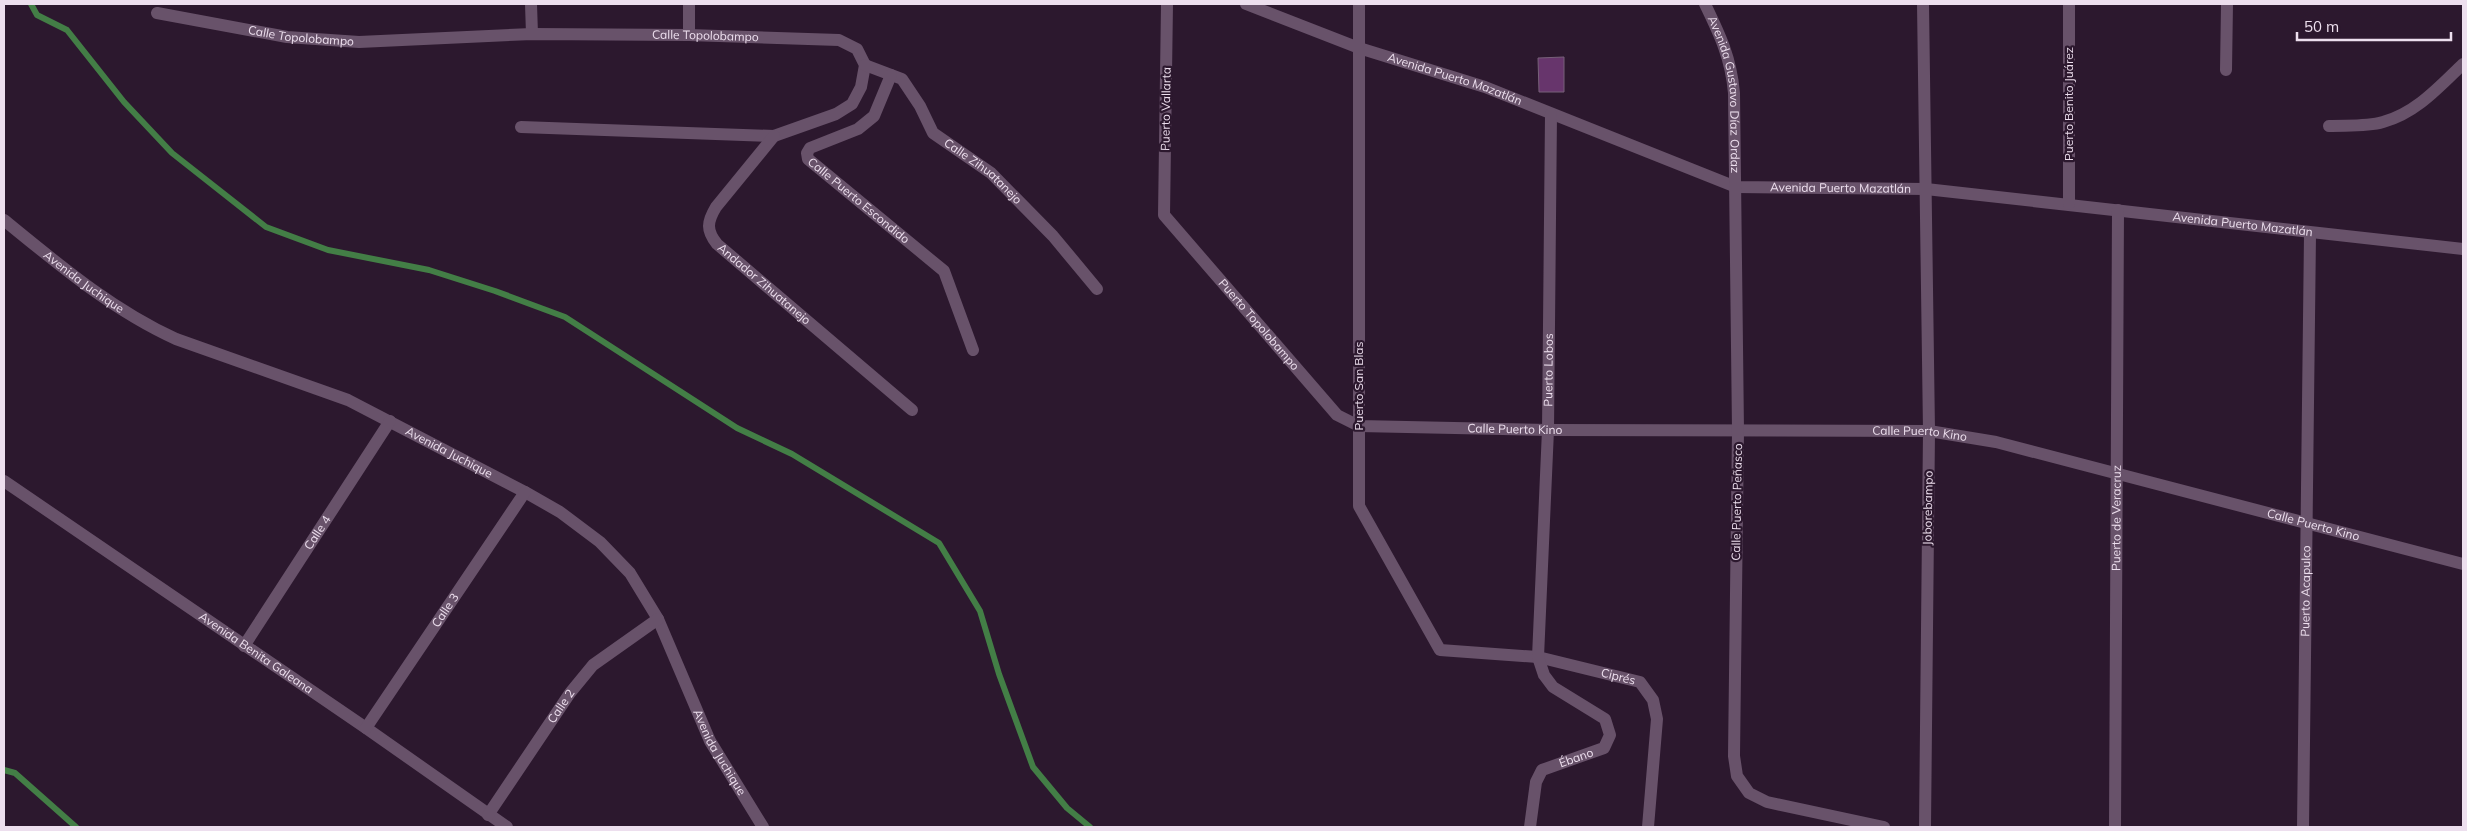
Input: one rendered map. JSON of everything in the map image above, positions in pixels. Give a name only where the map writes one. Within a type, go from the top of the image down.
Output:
[{"type":"street","points":[[531,4],[532,34]]},
{"type":"street","points":[[689,4],[689,35]]},
{"type":"street","name":"Puerto Vallarta","points":[[1164,215],[1167,4]]},
{"type":"street","name":"Avenida Puerto Mazatlán","points":[[1246,4],[1359,48],[1485,87],[1736,187],[1926,189],[2069,204],[2310,234],[2463,249]]},
{"type":"street","name":"Puerto San Blas","points":[[1359,4],[1359,506],[1440,650],[1538,657]]},
{"type":"street","name":"Avenida Gustavo Díaz Ordaz","points":[[1705,4],[1732,66],[1736,187]]},
{"type":"street","name":"Joborebampo","points":[[1923,4],[1929,431],[1924,827]]},
{"type":"street","name":"Puerto Benito Juárez","points":[[2069,4],[2069,204]]},
{"type":"street","points":[[2226,70],[2227,4]]},
{"type":"street","name":"Calle Topolobampo","points":[[157,13],[287,37],[359,42],[532,34],[689,35],[840,40],[857,49],[865,65]]},
{"type":"street","points":[[2329,126],[2381,123],[2404,114],[2423,102],[2463,64]]},
{"type":"street","points":[[521,127],[774,136],[836,114],[852,104],[861,87],[865,65]]},
{"type":"street","name":"Calle Zihuatanejo","points":[[865,65],[902,79],[920,106],[932,133],[992,173],[1053,236],[1097,289]]},
{"type":"street","name":"Calle Puerto Escondido","points":[[891,75],[874,116],[858,129],[810,148],[806,153],[808,159],[944,271],[973,350]]},
{"type":"street","name":"Puerto Lobos","points":[[1538,657],[1548,430],[1551,114]]},
{"type":"street","name":"Andador Zihuatanejo","points":[[774,136],[716,207],[708,219],[709,233],[717,244],[912,410]]},
{"type":"street","name":"Calle Puerto Peñasco","points":[[1736,187],[1738,432],[1734,756],[1738,776],[1749,793],[1767,802],[1884,827]]},
{"type":"street","name":"Puerto de Veracruz","points":[[2115,827],[2118,210]]},
{"type":"street","name":"Puerto Topolobampo","points":[[1164,215],[1337,415],[1359,426]]},
{"type":"street","name":"Avenida Juchique","points":[[4,220],[85,286],[150,328],[348,400],[525,492],[560,512],[600,542],[630,574],[658,619],[710,741],[763,827]]},
{"type":"street","name":"Puerto Acapulco","points":[[2303,827],[2310,234]]},
{"type":"street","name":"Calle 4","points":[[244,646],[390,421]]},
{"type":"street","name":"Calle Puerto Kino","points":[[1359,426],[1738,432],[1929,431],[1996,442],[2463,564]]},
{"type":"street","name":"Avenida Benita Galeana","points":[[4,481],[366,728],[507,827]]},
{"type":"street","name":"Calle 3","points":[[366,728],[525,492]]},
{"type":"street","name":"Calle 2","points":[[488,815],[570,693],[593,665],[611,650],[658,619]]},
{"type":"street","name":"Ébano","points":[[1530,827],[1536,782],[1542,770],[1604,748],[1610,735],[1605,720],[1553,686],[1544,675],[1538,657]]},
{"type":"street","name":"Ciprés","points":[[1538,657],[1640,682],[1653,700],[1657,719],[1648,827]]},
{"type":"building","points":[[1564,57],[1564,92],[1539,92],[1538,58]]},
{"type":"waterway","points":[[31,4],[37,15],[67,30],[124,102],[172,153],[266,227],[328,250],[429,270],[495,291],[565,317],[737,428],[792,454],[939,543],[980,611],[999,674],[1033,767],[1067,808],[1090,827]]},
{"type":"waterway","points":[[4,770],[15,773],[76,827]]}]
